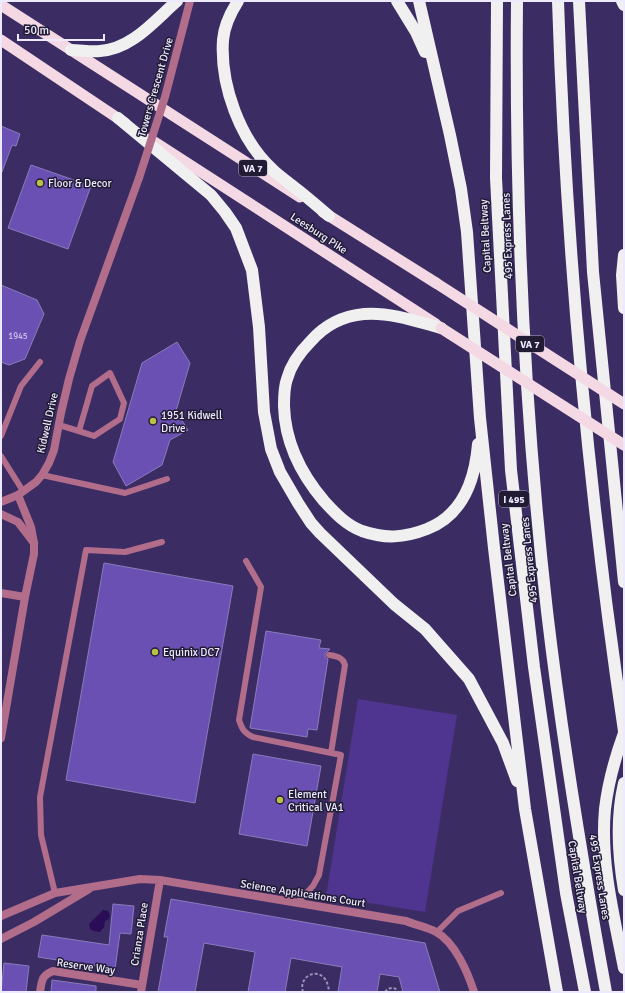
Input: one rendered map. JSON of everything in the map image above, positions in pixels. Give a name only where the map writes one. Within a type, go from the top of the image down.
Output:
[{"type":"highway","points":[[71,50],[100,51],[118,48],[135,38],[176,1]]},
{"type":"highway","points":[[238,1],[231,12],[223,39],[224,66],[228,90],[243,132],[254,149],[272,170],[329,216]]},
{"type":"highway","points":[[397,1],[416,32],[429,60],[440,90]]},
{"type":"highway","points":[[419,1],[461,189],[467,232],[480,418],[526,809],[557,992]]},
{"type":"highway","name":"Capital Beltway","points":[[497,1],[496,178],[511,470],[533,659],[549,776],[566,893],[585,992]]},
{"type":"highway","name":"495 Express Lanes","points":[[518,1],[516,92],[518,199],[522,296],[536,500],[547,611],[564,735],[592,916],[606,992]]},
{"type":"highway","points":[[558,1],[569,228],[586,435],[610,637],[624,732],[610,778],[605,810],[605,854],[624,968]]},
{"type":"highway","points":[[579,1],[593,272],[624,582]]},
{"type":"highway","points":[[622,1],[624,5]]},
{"type":"highway","name":"Leesburg Pike","points":[[4,4],[71,50],[624,404]]},
{"type":"highway","name":"Leesburg Pike","points":[[3,43],[624,446]]},
{"type":"highway","points":[[118,118],[211,195],[236,228],[252,270],[259,327],[264,412],[271,449],[280,472],[311,523],[320,533],[394,604],[425,629],[469,679],[503,743],[526,809]]},
{"type":"highway","points":[[624,255],[622,275],[624,308]]},
{"type":"highway","points":[[441,328],[408,319],[377,314],[363,314],[344,318],[326,327],[304,348],[294,363],[287,379],[284,394],[284,422],[291,445],[303,473],[313,488],[344,521],[361,530],[384,537],[412,535],[438,524],[457,508],[468,492],[473,475],[480,418]]},
{"type":"highway","points":[[623,886],[619,859],[619,811],[624,783]]},
{"type":"street","name":"Towers Crescent Drive","points":[[139,178],[165,97],[190,1]]},
{"type":"street","name":"Kidwell Drive","points":[[1,502],[21,493],[42,475],[49,463],[54,450],[58,425],[80,341],[139,178]]},
{"type":"street","points":[[1,738],[3,709],[34,554],[34,543],[31,527],[21,493]]},
{"type":"street","points":[[1,514],[18,522],[34,543]]},
{"type":"street","points":[[1,593],[25,597]]},
{"type":"street","name":"Science Applications Court","points":[[1,916],[55,893],[140,879],[160,880],[406,921],[437,932],[453,948],[468,974],[474,992]]},
{"type":"street","name":"Crianza Place","points":[[142,989],[160,880]]},
{"type":"street","name":"Science Applications Court","points":[[1,939],[34,922],[93,887]]},
{"type":"street","name":"Reserve Way","points":[[40,992],[42,978],[46,973],[52,971],[142,989]]},
{"type":"lane","points":[[1,436],[21,386],[40,362]]},
{"type":"lane","points":[[58,425],[94,436],[120,419],[124,403],[110,373],[92,386],[79,431]]},
{"type":"lane","points":[[1,456],[21,493]]},
{"type":"lane","points":[[42,475],[125,493],[167,479]]},
{"type":"lane","points":[[55,893],[41,835],[40,797],[86,550],[125,552],[162,542]]},
{"type":"lane","points":[[246,561],[261,587],[239,720],[242,727],[245,733],[253,736],[341,755],[319,875],[313,886],[297,903]]},
{"type":"lane","points":[[329,655],[338,657],[344,662],[345,666],[331,753]]},
{"type":"lane","points":[[437,932],[458,911],[471,904],[501,893]]},
{"type":"path","points":[[304,992],[302,984],[305,978],[316,974],[326,978],[329,985],[329,992]]},
{"type":"path","points":[[386,992],[389,988],[393,988],[397,989],[398,992]]},
{"type":"shaded area","points":[[358,699],[457,715],[425,912],[326,896]]},
{"type":"shaded area","points":[[103,910],[108,911],[110,915],[109,919],[105,921],[104,927],[100,932],[90,929],[89,924]]},
{"type":"building","points":[[1,126],[20,134],[16,146],[12,145],[2,172]]},
{"type":"building","points":[[31,165],[91,186],[68,249],[8,228]]},
{"type":"building","points":[[1,285],[37,300],[44,314],[25,359],[9,365],[1,362]]},
{"type":"building","name":"1951 Kidwell Drive","points":[[177,342],[190,363],[176,411],[188,430],[170,440],[162,465],[126,486],[113,462],[142,363]]},
{"type":"building","name":"Equinix DC7","points":[[104,563],[233,586],[195,803],[66,780]]},
{"type":"building","points":[[266,631],[321,640],[319,648],[330,649],[325,654],[325,657],[328,659],[317,730],[308,729],[307,737],[250,728]]},
{"type":"building","name":"Element Critical VA1","points":[[253,754],[321,766],[307,846],[239,834]]},
{"type":"building","points":[[171,899],[425,943],[440,992],[403,992],[399,977],[380,974],[377,992],[338,992],[342,967],[291,958],[285,992],[248,992],[255,952],[204,943],[195,992],[158,992],[168,937],[164,937]]},
{"type":"building","points":[[113,904],[134,906],[131,934],[120,933],[115,969],[38,957],[42,935],[109,945]]},
{"type":"building","points":[[4,963],[29,966],[26,992],[1,992]]},
{"type":"building","points":[[52,980],[96,986],[96,992],[51,992]]},
{"type":"place","name":"Floor & Decor","points":[[40,183]]},
{"type":"place","name":"1951 Kidwell Drive","points":[[153,421]]},
{"type":"place","name":"Equinix DC7","points":[[155,652]]},
{"type":"place","name":"Element Critical VA1","points":[[280,800]]}]
